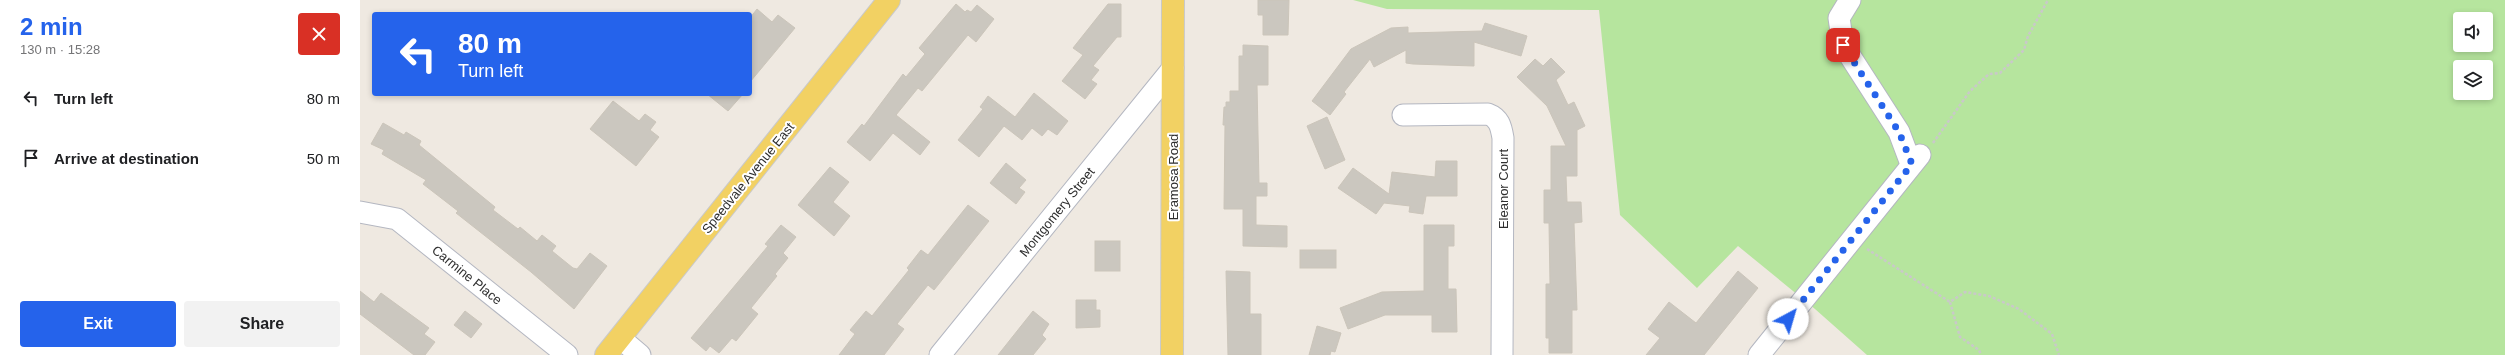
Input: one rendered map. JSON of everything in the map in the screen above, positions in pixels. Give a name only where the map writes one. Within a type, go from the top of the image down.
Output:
[{"type":"main road","name":"Speedvale Avenue East","points":[[606,355],[889,0]]},
{"type":"main road","name":"Eramosa Road","points":[[1172,355],[1173,0]]},
{"type":"street","points":[[1758,355],[1853,241],[1916,159],[1843,45],[1839,30],[1839,18],[1850,0]]},
{"type":"street","name":"Montgomery Street","points":[[940,355],[1173,68]]},
{"type":"street","name":"Eleanor Court","points":[[1403,115],[1488,114],[1495,117],[1501,125],[1503,138],[1502,355]]},
{"type":"street","name":"Carmine Place","points":[[360,212],[397,219],[567,355]]},
{"type":"street","points":[[620,338],[640,355]]},
{"type":"path","points":[[1916,159],[1934,142],[1970,91],[1989,74],[2000,73],[2024,50],[2028,36],[2048,0]]},
{"type":"path","points":[[1853,241],[1950,302],[1960,338],[1979,350],[1981,355]]},
{"type":"path","points":[[1950,302],[1965,292],[1989,296],[2019,309],[2052,334],[2059,355]]},
{"type":"green space","points":[[1353,0],[2505,0],[2505,355],[1867,355],[1815,309],[1738,246],[1697,288],[1620,215],[1599,10],[1387,9]]},
{"type":"building","points":[[1258,0],[1289,0],[1288,35],[1263,35],[1263,15],[1258,15]]},
{"type":"building","points":[[956,4],[965,12],[967,10],[971,12],[977,5],[994,19],[976,42],[968,35],[922,91],[918,88],[896,115],[930,142],[920,155],[893,133],[870,161],[847,142],[862,124],[864,126],[903,74],[906,77],[925,54],[919,48]]},
{"type":"building","points":[[1108,4],[1121,4],[1121,37],[1117,37],[1093,66],[1099,70],[1091,80],[1097,84],[1085,99],[1062,81],[1083,55],[1073,48]]},
{"type":"building","points":[[757,9],[772,22],[778,15],[795,28],[752,80],[752,15]]},
{"type":"building","points":[[1485,23],[1527,36],[1521,56],[1474,42],[1474,66],[1413,64],[1406,63],[1406,50],[1374,67],[1370,59],[1344,92],[1346,94],[1330,115],[1312,101],[1351,49],[1391,28],[1408,27],[1408,33],[1482,31]]},
{"type":"building","points":[[1243,45],[1268,46],[1268,85],[1257,85],[1259,183],[1267,183],[1267,196],[1256,196],[1256,225],[1287,226],[1287,247],[1243,246],[1243,209],[1224,209],[1224,107],[1226,107],[1226,102],[1230,102],[1230,91],[1239,91],[1239,56],[1243,56]]},
{"type":"building","points":[[1551,58],[1565,72],[1556,80],[1568,105],[1574,102],[1585,126],[1577,130],[1577,176],[1566,176],[1567,202],[1581,202],[1582,222],[1574,223],[1577,310],[1572,310],[1572,353],[1549,353],[1549,338],[1546,338],[1546,284],[1550,284],[1549,223],[1544,223],[1544,190],[1551,190],[1551,146],[1566,146],[1547,106],[1517,77],[1535,59],[1543,66]]},
{"type":"building","points":[[1034,93],[1068,121],[1057,135],[1048,129],[1042,136],[1032,128],[1022,140],[1004,126],[979,157],[958,140],[983,109],[980,107],[988,96],[1015,117]]},
{"type":"building","points":[[709,96],[741,96],[728,111]]},
{"type":"building","points":[[613,101],[639,121],[645,114],[656,122],[650,130],[659,137],[636,166],[590,129]]},
{"type":"building","points":[[1327,117],[1345,160],[1325,169],[1307,126]]},
{"type":"building","points":[[383,123],[404,135],[406,132],[421,141],[419,145],[495,207],[493,210],[518,229],[520,227],[537,241],[542,235],[556,246],[552,251],[573,268],[577,269],[590,253],[607,266],[574,309],[531,272],[456,213],[458,211],[423,184],[426,180],[382,154],[384,150],[371,144]]},
{"type":"building","points":[[1436,161],[1457,161],[1457,196],[1426,196],[1423,214],[1409,212],[1410,206],[1384,203],[1376,214],[1338,188],[1353,168],[1389,194],[1392,172],[1435,177]]},
{"type":"building","points":[[1006,163],[1026,180],[1019,188],[1025,192],[1016,204],[990,183]]},
{"type":"building","points":[[830,167],[849,182],[833,202],[850,216],[834,236],[798,205]]},
{"type":"building","points":[[968,205],[989,221],[934,290],[928,285],[897,324],[904,329],[884,355],[839,355],[855,334],[850,330],[866,311],[872,316],[909,270],[907,268],[921,250],[928,255]]},
{"type":"building","points":[[781,225],[796,237],[783,253],[788,258],[775,274],[777,276],[751,308],[758,314],[736,341],[732,338],[719,353],[710,346],[706,351],[691,338],[768,246],[765,244]]},
{"type":"building","points":[[1424,225],[1454,225],[1454,246],[1448,246],[1448,289],[1456,289],[1457,332],[1432,332],[1432,315],[1385,315],[1348,329],[1340,308],[1382,292],[1424,291]]},
{"type":"building","points":[[1095,241],[1120,241],[1120,271],[1095,271]]},
{"type":"building","points":[[1300,250],[1336,250],[1336,268],[1300,268]]},
{"type":"building","points":[[1226,271],[1250,272],[1250,314],[1261,314],[1261,355],[1228,355]]},
{"type":"building","points":[[1738,271],[1758,288],[1704,355],[1646,355],[1660,338],[1648,329],[1669,302],[1696,323]]},
{"type":"building","points":[[360,291],[374,302],[381,293],[429,328],[424,334],[435,342],[425,355],[414,355],[360,314]]},
{"type":"building","points":[[1076,300],[1096,300],[1096,310],[1100,310],[1100,327],[1076,328]]},
{"type":"building","points":[[465,311],[482,324],[471,338],[454,325]]},
{"type":"building","points":[[1033,311],[1049,324],[1042,335],[1046,339],[1033,355],[998,355]]},
{"type":"building","points":[[1317,326],[1341,333],[1335,352],[1331,351],[1330,355],[1309,355]]},
{"type":"route","points":[[1788,319],[1853,241],[1912,164],[1899,132],[1843,45]]}]
